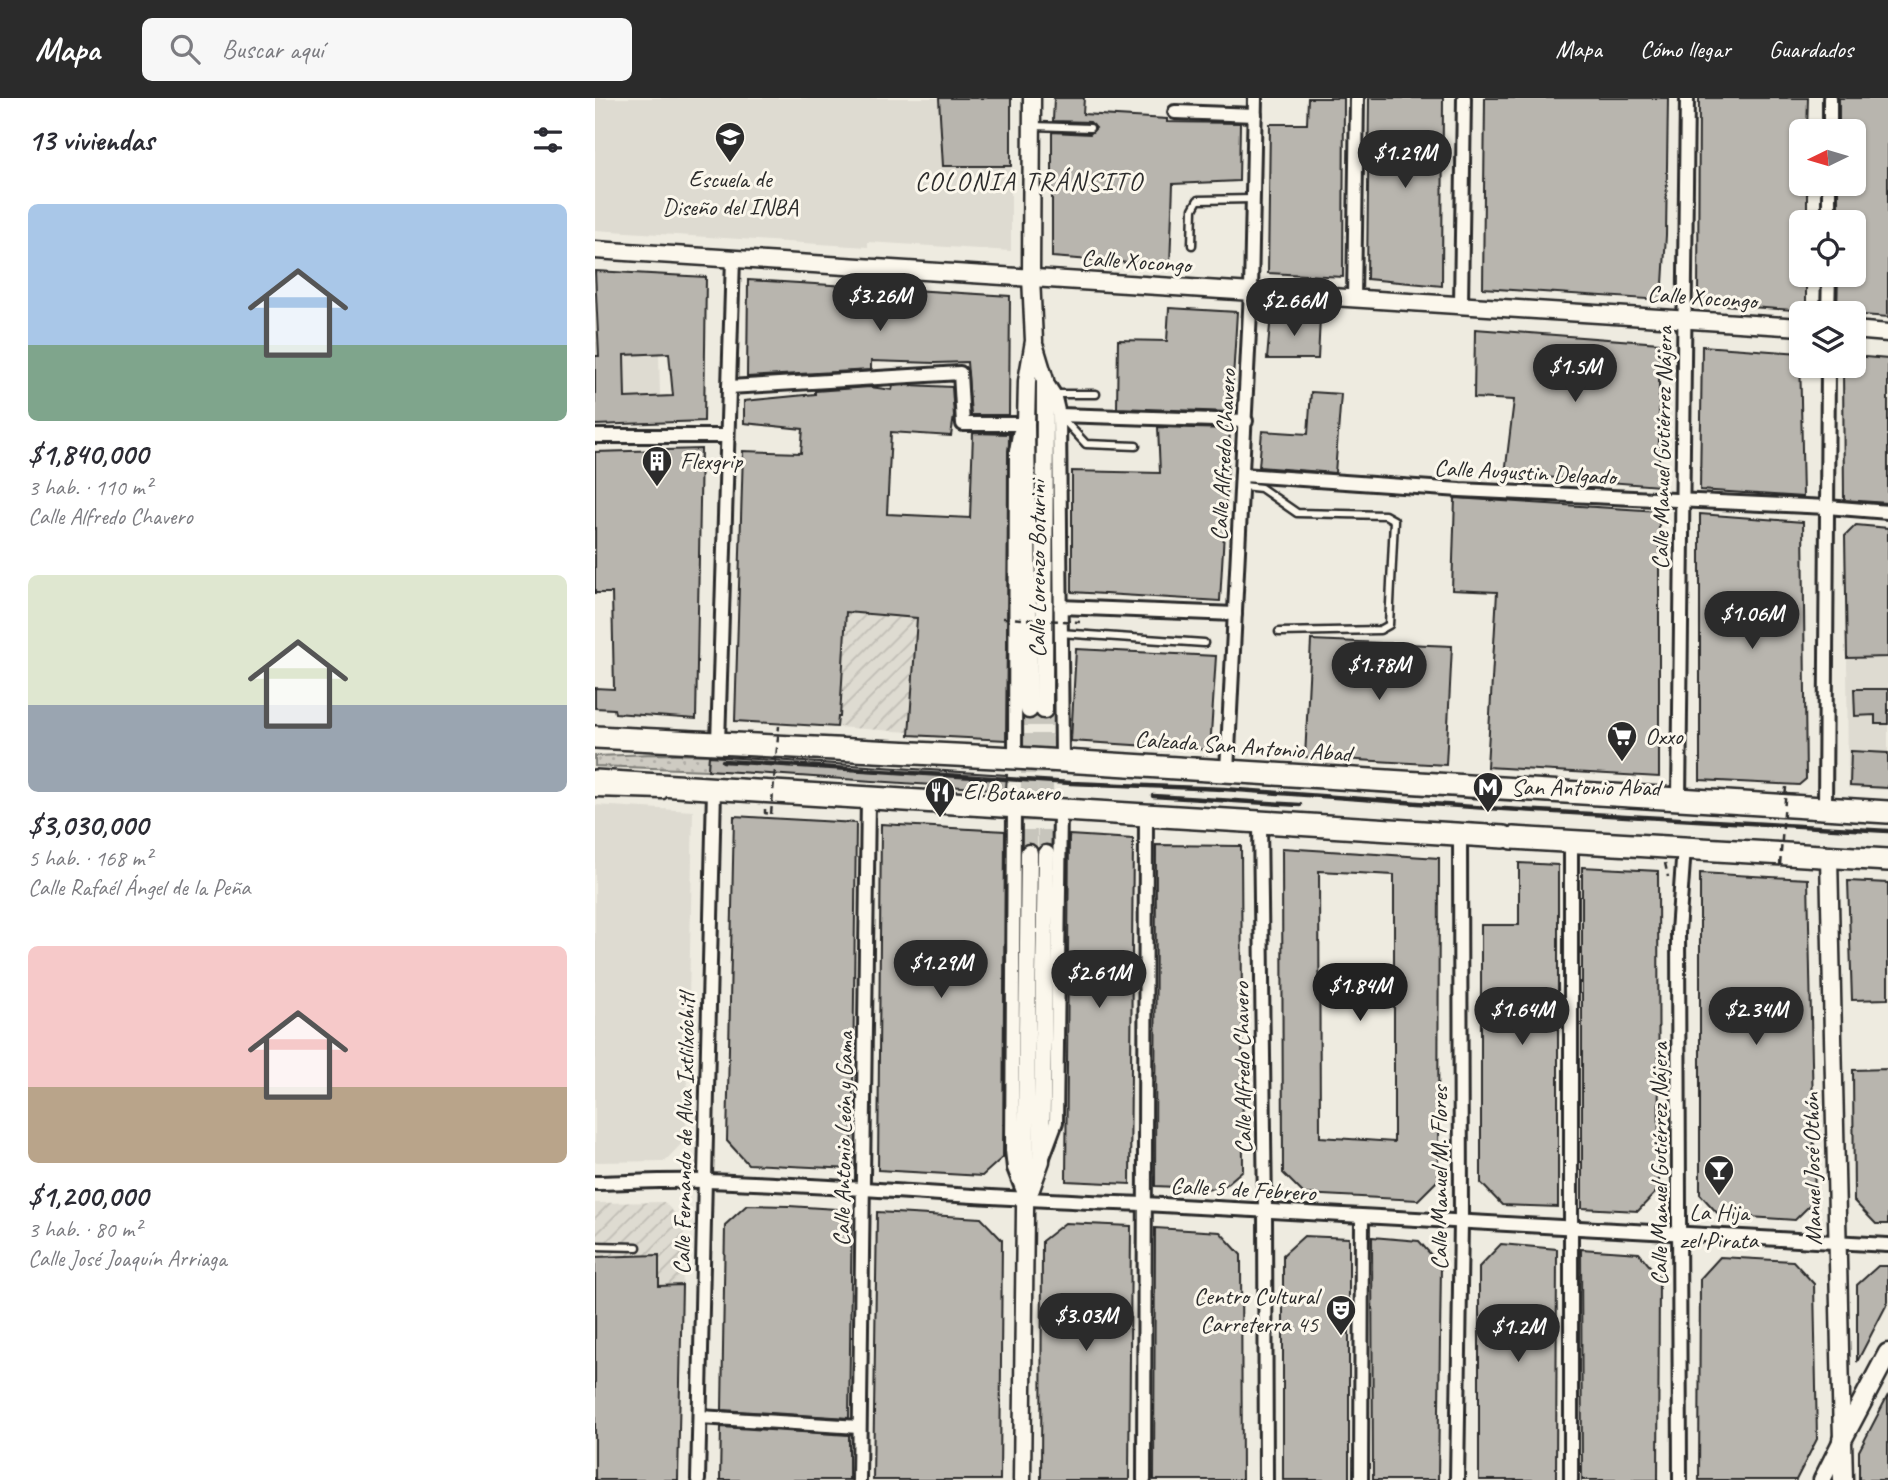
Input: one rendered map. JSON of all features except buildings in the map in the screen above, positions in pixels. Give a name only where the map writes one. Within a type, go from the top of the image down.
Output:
[{"type":"highway","name":"Calzada San Antonio Abad","points":[[595,737],[1015,758],[1888,812]]},
{"type":"highway","points":[[595,781],[1888,860]]},
{"type":"main road","name":"Calle Lorenzo Boturini","points":[[1032,98],[1031,277],[1034,341],[1027,381],[1026,424],[1037,710],[1045,380],[1034,341]]},
{"type":"main road","name":"Calle Xocongo","points":[[595,250],[1789,326]]},
{"type":"main road","points":[[1866,331],[1888,333]]},
{"type":"main road","points":[[1022,1480],[1026,1201],[1037,854],[1041,1161],[1026,1201]]},
{"type":"main road","name":"Manuel José Othón","points":[[1829,857],[1843,1480]]},
{"type":"main road","points":[[1822,1480],[1888,1353]]},
{"type":"street","name":"Calle Alfredo Chavero","points":[[1227,771],[1251,291],[1255,98]]},
{"type":"street","points":[[1354,299],[1357,98]]},
{"type":"street","points":[[1461,305],[1464,98]]},
{"type":"street","name":"Calle Manuel Gutiérrez Nájera","points":[[1679,799],[1687,98]]},
{"type":"street","points":[[1830,98],[1830,119]]},
{"type":"street","points":[[1175,112],[1255,115]]},
{"type":"street","points":[[717,743],[733,258]]},
{"type":"street","points":[[729,387],[960,373],[963,424],[1026,424]]},
{"type":"street","points":[[1825,808],[1828,378]]},
{"type":"street","name":"Calle Lorenzo Boturini","points":[[1045,380],[1055,394],[1059,415],[1062,761]]},
{"type":"street","points":[[1059,415],[1245,421]]},
{"type":"street","name":"Calle Lorenzo Boturini","points":[[1015,758],[1016,451],[1019,434],[1026,424]]},
{"type":"street","points":[[595,436],[727,436]]},
{"type":"street","name":"Calle Augustin Delgado","points":[[1243,480],[1888,512]]},
{"type":"street","points":[[1060,607],[1235,614]]},
{"type":"street","name":"Calle Fernando de Alva Ixtlilxóchitl","points":[[698,1480],[713,789]]},
{"type":"street","name":"Calle Antonio León y Gama","points":[[859,1480],[868,799]]},
{"type":"street","points":[[1014,808],[1012,1150],[1014,1168],[1026,1201]]},
{"type":"street","points":[[1041,1161],[1056,1122],[1060,810]]},
{"type":"street","points":[[1144,1480],[1146,816]]},
{"type":"street","name":"Calle Alfredo Chavero","points":[[1260,823],[1266,1480]]},
{"type":"street","name":"Calle Manuel M. Flores","points":[[1457,1480],[1461,1222],[1460,835]]},
{"type":"street","points":[[1571,841],[1571,1480]]},
{"type":"street","name":"Calle Manuel Gutiérrez Nájera","points":[[1680,1480],[1678,932],[1683,847]]},
{"type":"street","name":"Calle 5 de Febrero","points":[[595,1183],[704,1181],[863,1188],[1026,1201],[1265,1211],[1888,1245]]},
{"type":"street","points":[[1361,1480],[1362,1217]]},
{"type":"street","points":[[700,1417],[859,1427]]},
{"type":"lane","points":[[1032,125],[1090,128]]},
{"type":"lane","points":[[1192,245],[1193,209],[1198,200],[1253,200]]},
{"type":"lane","points":[[1055,394],[1096,394]]},
{"type":"lane","points":[[1059,415],[1086,444],[1136,446]]},
{"type":"lane","points":[[1243,480],[1261,488],[1297,513],[1385,515],[1394,520],[1389,625],[1380,630],[1279,632]]},
{"type":"lane","points":[[1060,633],[1204,643]]},
{"type":"lane","points":[[688,796],[713,789]]},
{"type":"lane","points":[[595,793],[675,796]]},
{"type":"lane","points":[[595,1246],[637,1247]]},
{"type":"path","points":[[1003,618],[1080,622]]},
{"type":"path","points":[[771,814],[779,726]]},
{"type":"path","points":[[1780,865],[1786,787]]},
{"type":"shaded area","name":"Escuela de Diseño del INBA","points":[[595,98],[939,98],[943,166],[1011,166],[1011,251],[868,242],[868,247],[595,230]]},
{"type":"shaded area","points":[[622,341],[659,353],[660,396],[636,398],[638,424],[595,426],[595,342]]},
{"type":"shaded area","points":[[846,612],[917,618],[909,732],[837,727]]},
{"type":"shaded area","points":[[1888,657],[1888,790],[1848,788],[1847,658]]},
{"type":"shaded area","points":[[709,755],[708,770],[595,766],[595,756]]},
{"type":"shaded area","points":[[595,805],[693,811],[686,1139],[665,1161],[595,1162]]},
{"type":"shaded area","points":[[664,1202],[684,1223],[678,1480],[595,1480],[595,1203]]},
{"type":"tunnel","points":[[1029,710],[1029,853]]},
{"type":"tunnel","points":[[1044,710],[1046,854]]},
{"type":"railway","points":[[723,761],[1888,831]]},
{"type":"railway","points":[[1153,796],[1300,805]]},
{"type":"place","name":"Escuela de Diseño del INBA","points":[[730,164]]},
{"type":"place","name":"Flexgrip","points":[[657,488]]},
{"type":"place","name":"Oxxo","points":[[1622,763]]},
{"type":"place","name":"San Antonio Abad","points":[[1488,814]]},
{"type":"place","name":"El Botanero","points":[[940,819]]},
{"type":"place","name":"La Hija zel Pirata","points":[[1719,1197]]},
{"type":"place","name":"Centro Cultural Carreterra 45","points":[[1341,1337]]},
{"type":"district","name":"COLONIA TRÁNSITO","points":[[1029,181]]}]
